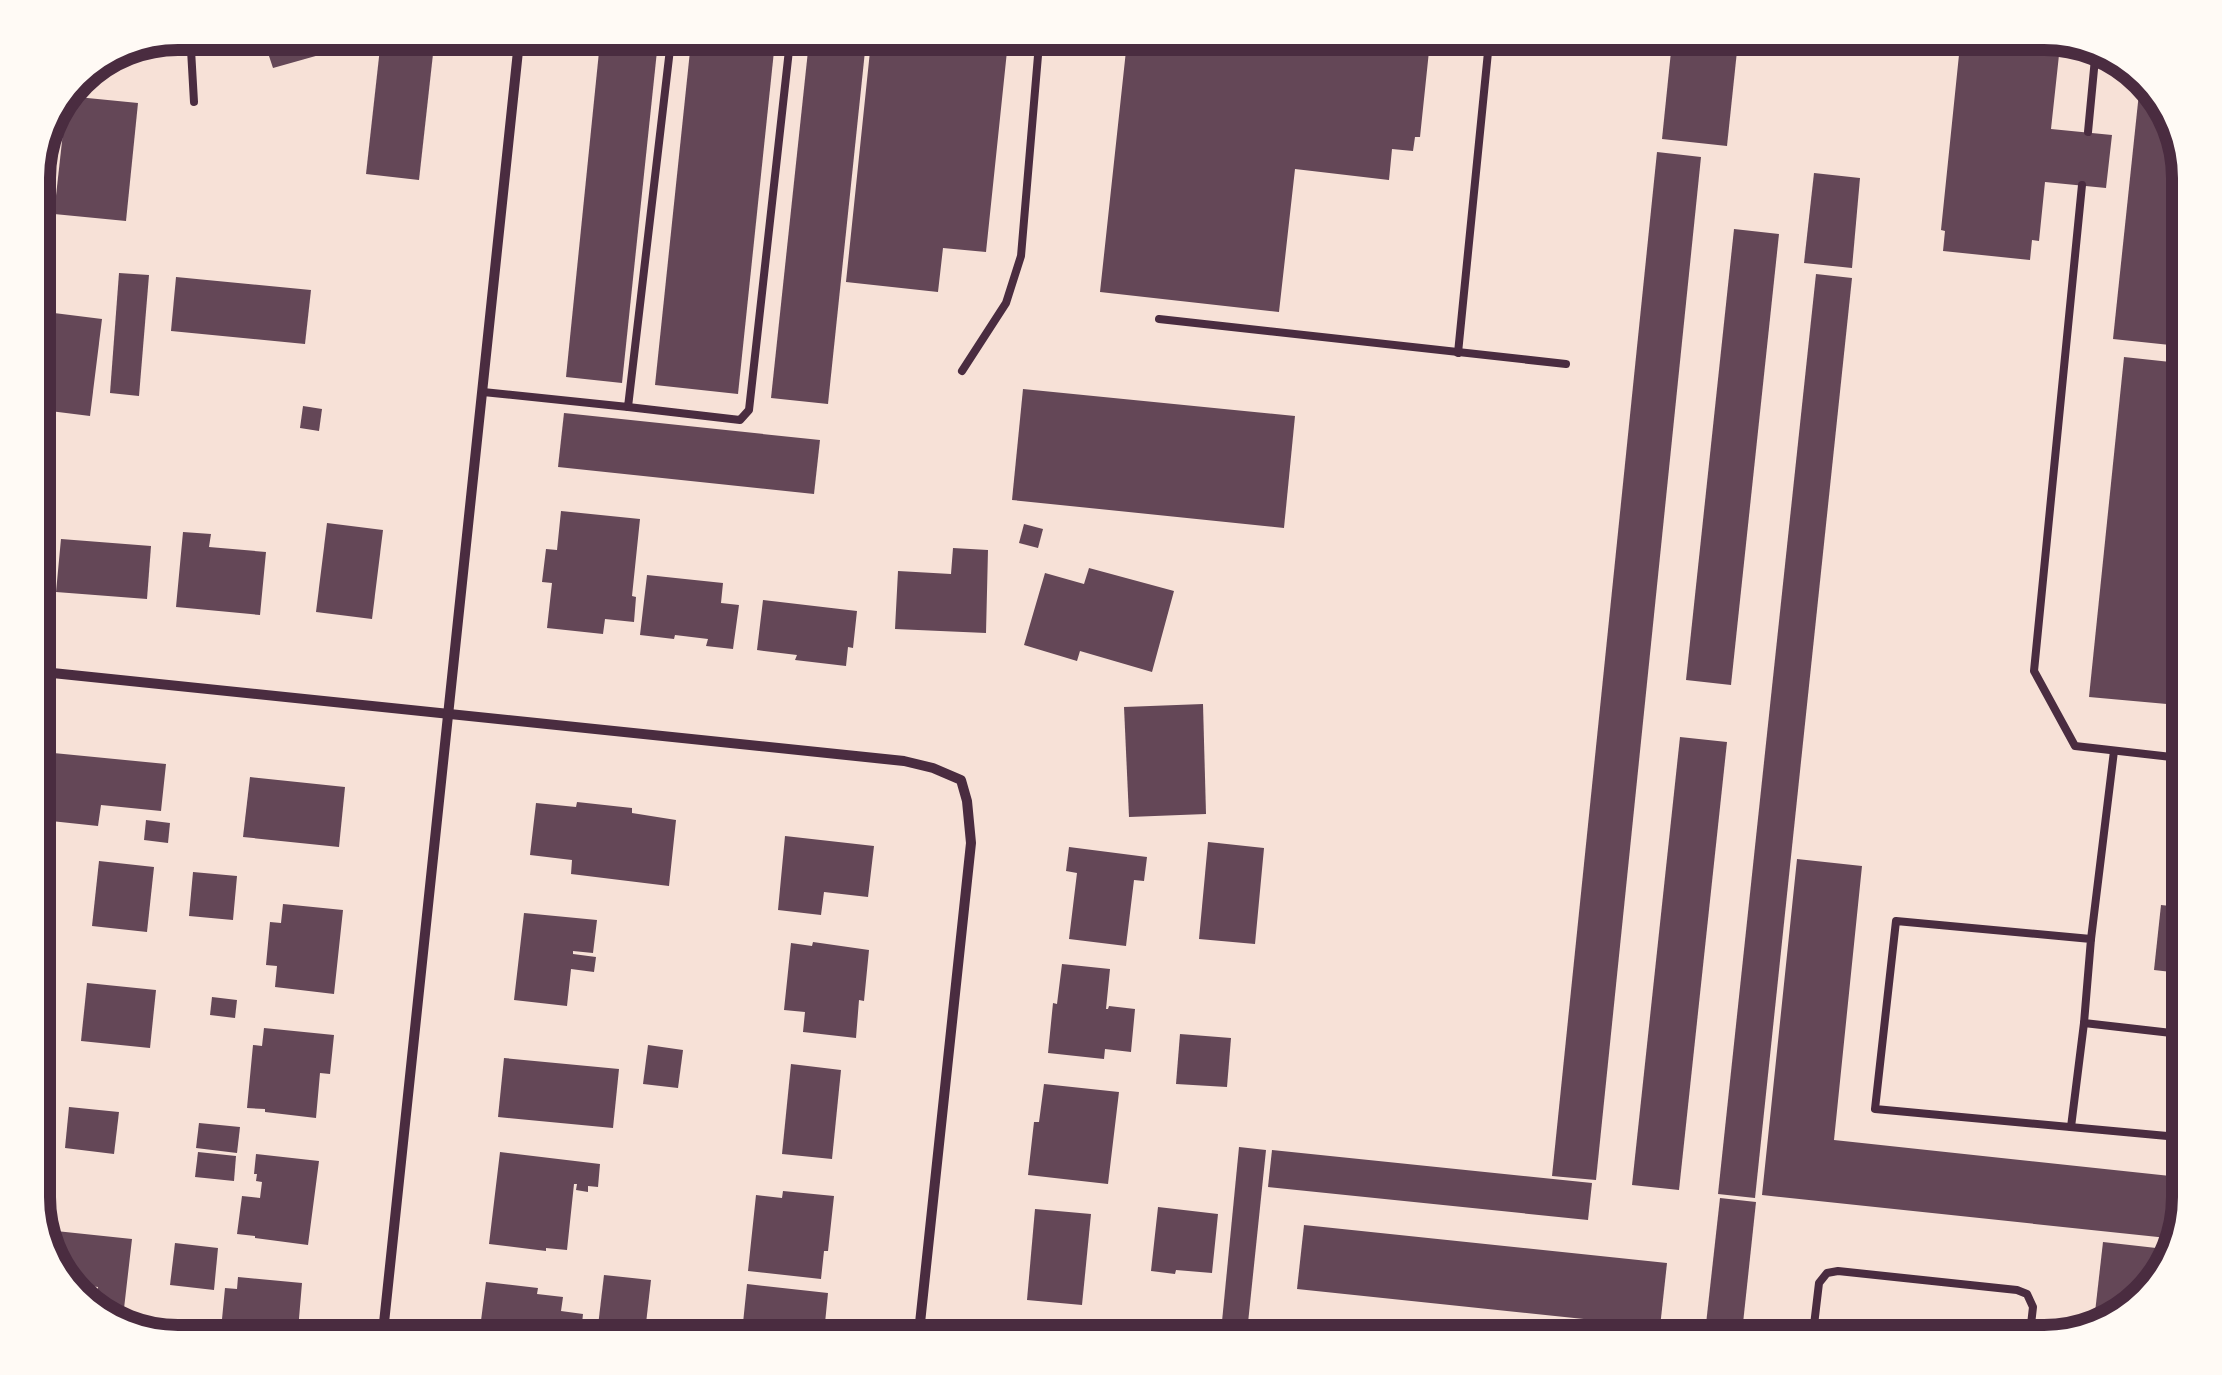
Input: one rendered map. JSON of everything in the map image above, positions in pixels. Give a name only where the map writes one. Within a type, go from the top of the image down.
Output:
[{"type":"street","points":[[384,1325],[518,50]]},
{"type":"street","points":[[50,673],[904,761],[947,772],[961,780],[970,842],[920,1325]]},
{"type":"lane","points":[[191,50],[194,102]]},
{"type":"lane","points":[[628,407],[670,50]]},
{"type":"lane","points":[[482,392],[740,420],[749,410],[789,50]]},
{"type":"lane","points":[[962,370],[1006,303],[1020,256],[1038,50]]},
{"type":"lane","points":[[1458,353],[1488,50]]},
{"type":"lane","points":[[2088,132],[2095,61]]},
{"type":"lane","points":[[2082,185],[2034,671],[2075,746],[2172,757]]},
{"type":"lane","points":[[1159,319],[1566,364]]},
{"type":"lane","points":[[2071,1127],[2114,751]]},
{"type":"lane","points":[[2092,939],[1896,922],[1875,1109],[2172,1136]]},
{"type":"lane","points":[[2084,1023],[2172,1033]]},
{"type":"lane","points":[[1814,1325],[1818,1283],[1827,1273],[1838,1271],[2017,1290],[2028,1294],[2033,1307],[2031,1325]]},
{"type":"building","points":[[267,50],[337,50],[273,68]]},
{"type":"building","points":[[380,50],[433,54],[419,180],[366,174]]},
{"type":"building","points":[[599,50],[657,50],[622,383],[566,377]]},
{"type":"building","points":[[690,50],[774,50],[738,394],[655,385]]},
{"type":"building","points":[[808,50],[865,50],[828,404],[771,398]]},
{"type":"building","points":[[870,50],[1007,50],[986,252],[943,248],[938,292],[846,282]]},
{"type":"building","points":[[1126,50],[1429,50],[1420,137],[1415,137],[1413,151],[1392,149],[1389,180],[1295,169],[1279,312],[1100,292]]},
{"type":"building","points":[[1671,50],[1737,50],[1727,146],[1662,139]]},
{"type":"building","points":[[1959,50],[2059,55],[2051,129],[2112,135],[2106,188],[2045,182],[2039,241],[2032,240],[2030,260],[1943,251],[1945,231],[1941,230]]},
{"type":"building","points":[[2139,92],[2162,129],[2172,169],[2172,345],[2113,339]]},
{"type":"building","points":[[79,97],[138,103],[126,221],[54,214],[64,120],[71,107]]},
{"type":"building","points":[[1657,152],[1701,157],[1596,1180],[1552,1176]]},
{"type":"building","points":[[1814,173],[1860,178],[1852,268],[1804,263]]},
{"type":"building","points":[[1734,229],[1779,234],[1731,685],[1686,680]]},
{"type":"building","points":[[119,273],[149,275],[139,396],[110,393]]},
{"type":"building","points":[[1816,274],[1852,278],[1755,1198],[1718,1194]]},
{"type":"building","points":[[176,277],[311,290],[305,344],[171,331]]},
{"type":"building","points":[[54,313],[102,319],[90,416],[50,411]]},
{"type":"building","points":[[2124,357],[2172,362],[2172,704],[2089,697]]},
{"type":"building","points":[[1023,389],[1295,416],[1284,528],[1012,500]]},
{"type":"building","points":[[303,406],[322,409],[319,431],[300,428]]},
{"type":"building","points":[[564,413],[820,440],[814,494],[558,467]]},
{"type":"building","points":[[561,511],[640,519],[632,596],[636,597],[634,622],[605,619],[603,634],[547,628],[552,583],[542,582],[546,549],[557,550]]},
{"type":"building","points":[[327,523],[383,530],[372,619],[316,612]]},
{"type":"building","points":[[1024,524],[1043,529],[1038,548],[1019,543]]},
{"type":"building","points":[[183,532],[211,534],[209,547],[266,552],[260,615],[176,607]]},
{"type":"building","points":[[61,539],[151,546],[147,599],[56,592]]},
{"type":"building","points":[[953,548],[988,550],[986,633],[895,629],[898,571],[951,574]]},
{"type":"building","points":[[1089,568],[1174,591],[1152,672],[1080,651],[1077,661],[1024,645],[1045,573],[1084,584]]},
{"type":"building","points":[[647,575],[723,583],[721,603],[739,605],[733,649],[706,646],[708,639],[640,635]]},
{"type":"building","points":[[763,600],[857,611],[853,648],[848,647],[846,666],[795,660],[797,655],[757,650]]},
{"type":"building","points":[[1203,704],[1206,814],[1129,817],[1124,707]]},
{"type":"building","points":[[1680,737],[1727,742],[1679,1190],[1632,1185]]},
{"type":"building","points":[[50,753],[166,764],[161,811],[101,805],[98,826],[51,821],[50,830]]},
{"type":"building","points":[[250,777],[345,787],[339,847],[243,837]]},
{"type":"building","points":[[577,802],[632,808],[632,813],[676,820],[669,886],[571,874],[572,860],[530,855],[536,803],[576,807]]},
{"type":"building","points":[[146,820],[170,823],[168,843],[144,840]]},
{"type":"building","points":[[785,836],[874,846],[868,897],[824,892],[821,915],[778,910]]},
{"type":"building","points":[[1208,842],[1264,848],[1255,944],[1199,939]]},
{"type":"building","points":[[1069,847],[1147,857],[1144,881],[1134,880],[1126,946],[1069,939],[1077,873],[1066,871]]},
{"type":"building","points":[[1797,859],[1862,866],[1834,1140],[2172,1176],[2171,1214],[2165,1238],[1762,1195]]},
{"type":"building","points":[[99,861],[154,867],[147,932],[92,926]]},
{"type":"building","points":[[193,872],[237,876],[233,920],[189,916]]},
{"type":"building","points":[[283,904],[343,910],[334,994],[275,987],[277,966],[266,965],[270,922],[281,923]]},
{"type":"building","points":[[2161,905],[2172,906],[2172,972],[2154,970]]},
{"type":"building","points":[[524,913],[597,920],[593,953],[573,951],[596,957],[594,972],[571,969],[567,1006],[514,1000]]},
{"type":"building","points":[[813,942],[869,950],[856,1038],[803,1032],[805,1012],[784,1010],[791,943],[812,946]]},
{"type":"building","points":[[1062,964],[1110,969],[1106,1009],[1135,1009],[1131,1052],[1105,1049],[1104,1059],[1048,1053]]},
{"type":"building","points":[[87,983],[156,990],[150,1048],[81,1041]]},
{"type":"building","points":[[212,997],[237,1000],[235,1018],[210,1015]]},
{"type":"building","points":[[264,1028],[334,1035],[330,1074],[320,1073],[316,1118],[247,1108],[253,1045],[262,1046]]},
{"type":"building","points":[[1180,1034],[1231,1038],[1227,1087],[1176,1084]]},
{"type":"building","points":[[648,1045],[683,1050],[678,1088],[643,1084]]},
{"type":"building","points":[[504,1058],[619,1069],[613,1128],[498,1117]]},
{"type":"building","points":[[791,1064],[841,1070],[832,1159],[782,1154]]},
{"type":"building","points":[[1044,1084],[1119,1092],[1108,1184],[1028,1175],[1034,1122],[1039,1122]]},
{"type":"building","points":[[69,1107],[119,1112],[114,1154],[65,1148]]},
{"type":"building","points":[[199,1123],[240,1127],[237,1153],[196,1148]]},
{"type":"building","points":[[1239,1147],[1266,1150],[1248,1325],[1222,1325]]},
{"type":"building","points":[[1272,1150],[1592,1183],[1588,1220],[1268,1187]]},
{"type":"building","points":[[198,1152],[236,1156],[234,1181],[195,1177]]},
{"type":"building","points":[[500,1152],[600,1164],[598,1187],[588,1186],[588,1192],[576,1190],[574,1184],[567,1250],[489,1244]]},
{"type":"building","points":[[256,1154],[319,1161],[308,1245],[237,1234],[242,1196],[260,1198],[262,1182],[256,1181],[254,1174]]},
{"type":"building","points":[[783,1191],[834,1196],[821,1279],[748,1271],[756,1195],[782,1198]]},
{"type":"building","points":[[1720,1198],[1756,1202],[1743,1325],[1706,1325]]},
{"type":"building","points":[[1158,1207],[1218,1214],[1212,1273],[1151,1271]]},
{"type":"building","points":[[1035,1209],[1091,1214],[1082,1305],[1027,1300]]},
{"type":"building","points":[[1304,1225],[1667,1263],[1660,1325],[1297,1289]]},
{"type":"building","points":[[56,1234],[132,1239],[124,1312],[97,1296],[98,1287],[82,1282],[63,1254]]},
{"type":"building","points":[[2103,1242],[2161,1249],[2135,1288],[2095,1314]]},
{"type":"building","points":[[175,1243],[218,1248],[214,1290],[170,1285]]},
{"type":"building","points":[[604,1275],[651,1280],[646,1325],[598,1325]]},
{"type":"building","points":[[238,1277],[302,1283],[298,1325],[221,1325],[225,1288],[237,1289]]},
{"type":"building","points":[[486,1282],[538,1288],[537,1294],[563,1297],[561,1311],[583,1314],[582,1325],[480,1325]]},
{"type":"building","points":[[747,1284],[828,1293],[825,1325],[739,1325],[743,1323]]}]
